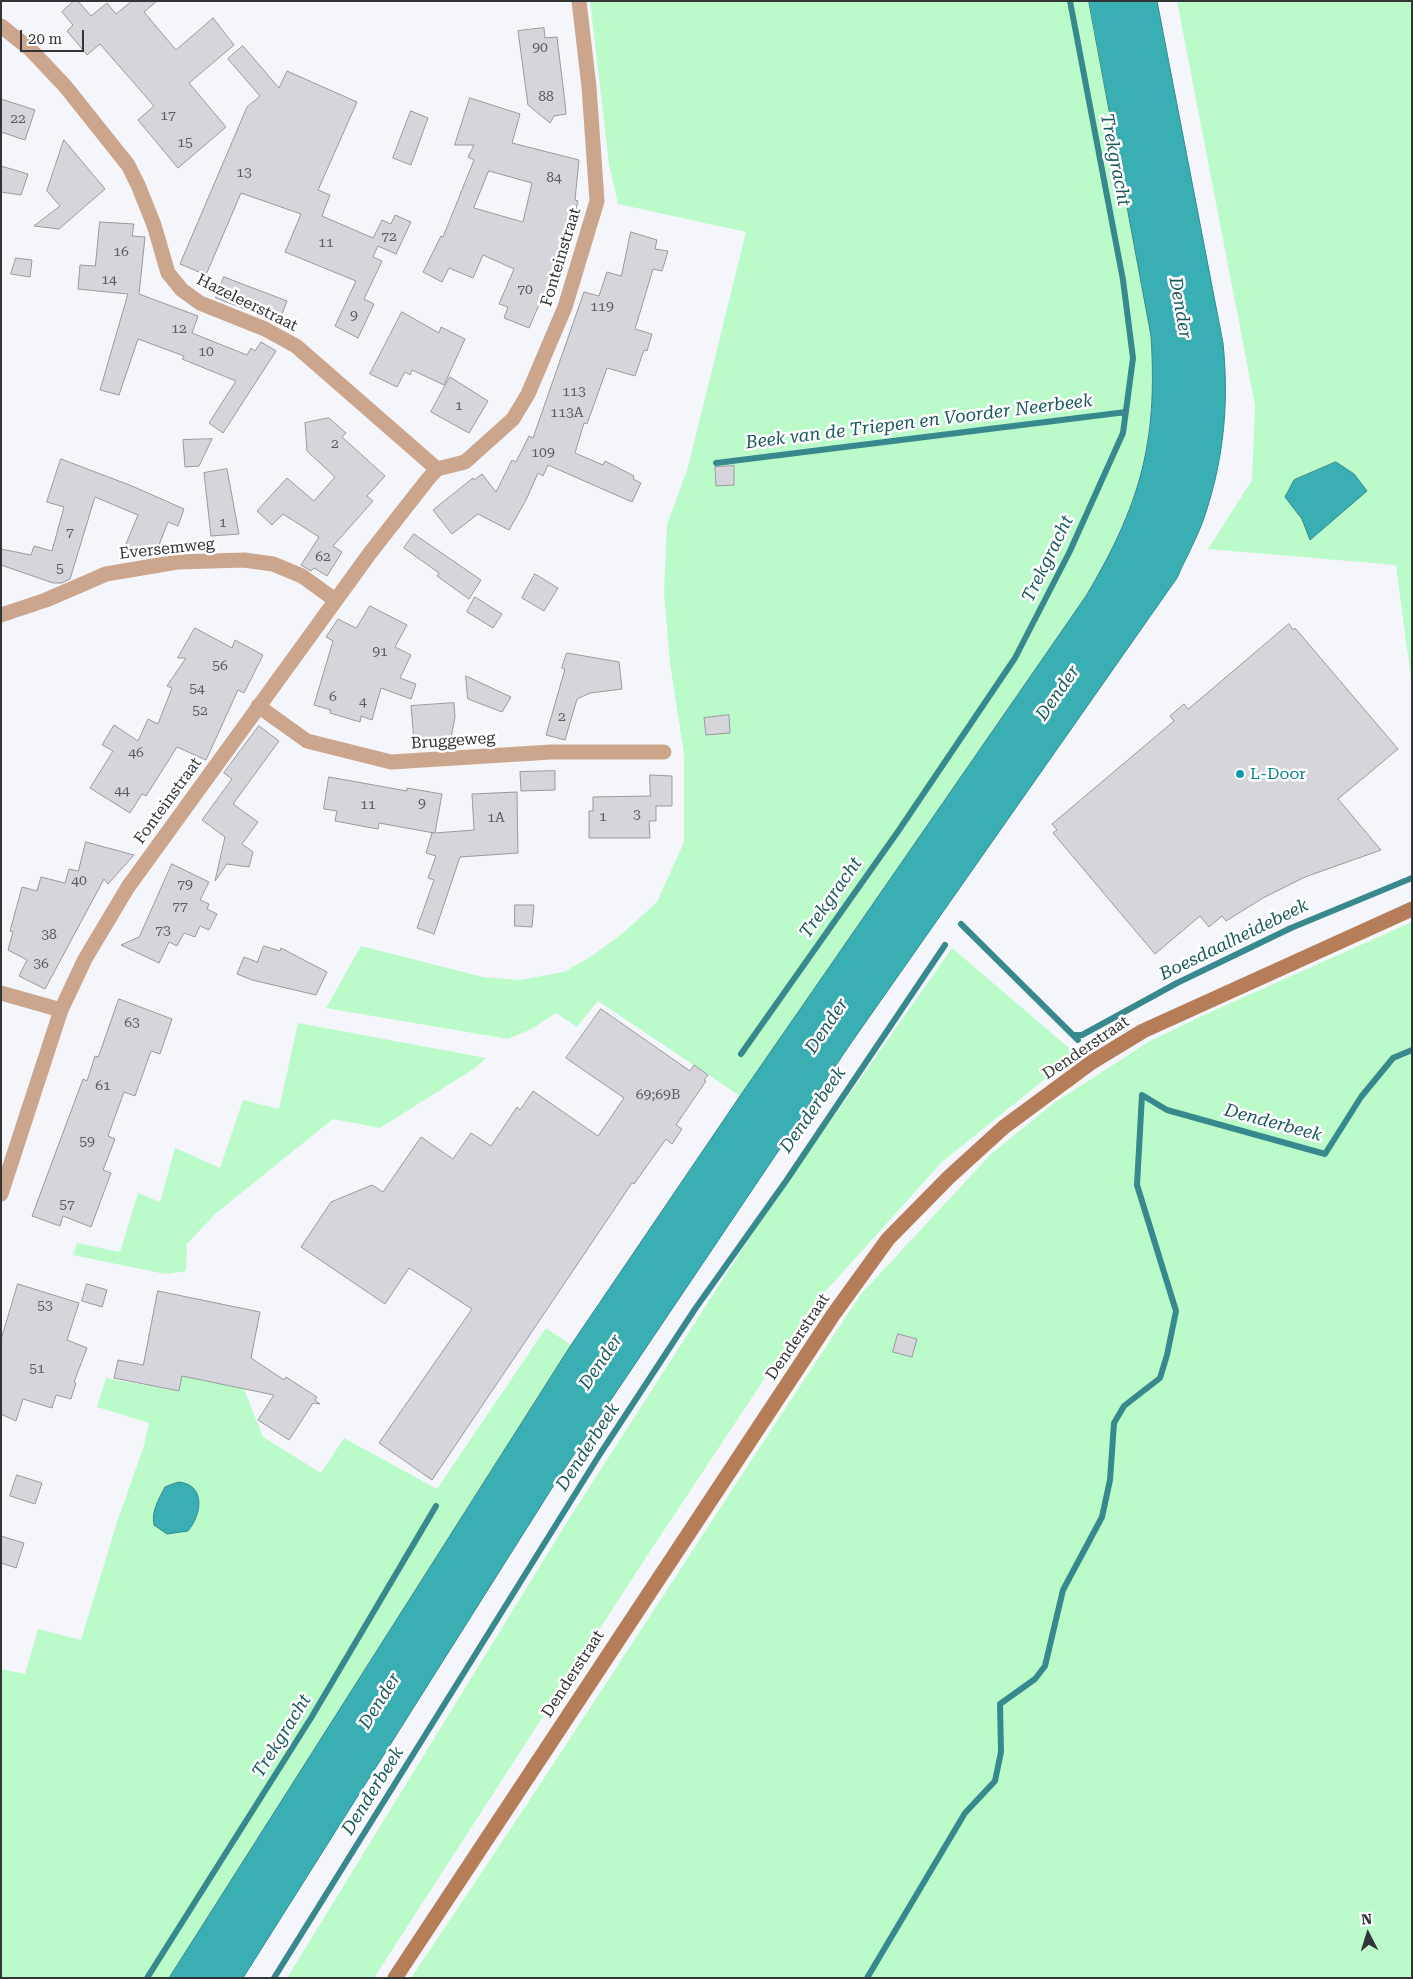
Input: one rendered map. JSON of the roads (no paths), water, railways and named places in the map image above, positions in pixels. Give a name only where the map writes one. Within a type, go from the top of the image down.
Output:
[{"type":"street","name":"Fonteinstraat","points":[[1,1194],[61,1010],[85,959],[128,887],[433,466],[465,462],[513,419],[528,394],[565,307],[597,201],[589,87],[579,1]]},
{"type":"street","name":"Hazeleerstraat","points":[[1,26],[30,49],[65,86],[128,165],[154,225],[168,273],[182,290],[200,303],[265,329],[296,346],[433,466]]},
{"type":"street","name":"Eversemweg","points":[[1,615],[46,600],[106,574],[177,562],[244,560],[273,564],[302,576],[335,600]]},
{"type":"street","name":"Bruggeweg","points":[[258,706],[307,741],[391,762],[551,752],[664,752]]},
{"type":"street","name":"Denderstraat","points":[[395,1978],[816,1340],[888,1239],[949,1177],[1004,1127],[1092,1062],[1143,1031],[1412,909]]},
{"type":"street","points":[[1,993],[61,1010]]},
{"type":"water","name":"Dender","points":[[1089,1],[1157,1],[1223,343],[1225,365],[1224,429],[1217,471],[1203,521],[1177,578],[851,1043],[559,1477],[243,1978],[169,1978],[571,1345],[740,1096],[1086,596],[1120,532],[1132,502],[1148,441],[1152,374],[1151,336]]},
{"type":"water","points":[[1336,462],[1354,474],[1367,491],[1310,540],[1302,519],[1285,497],[1294,480]]},
{"type":"water","points":[[179,1482],[188,1484],[194,1489],[199,1501],[198,1509],[193,1524],[188,1531],[167,1534],[154,1525],[155,1510],[165,1487]]},
{"type":"waterway","name":"Trekgracht","points":[[741,1054],[899,830],[1015,658],[1069,553],[1123,433],[1133,358],[1123,280],[1070,1]]},
{"type":"waterway","name":"Beek van de Triepen en Voorder Neerbeek","points":[[716,463],[1126,412]]},
{"type":"waterway","name":"Boesdaalheidebeek","points":[[1073,1035],[1082,1035],[1177,983],[1291,928],[1412,878]]},
{"type":"waterway","name":"Denderbeek","points":[[961,924],[1078,1040]]},
{"type":"waterway","name":"Denderbeek","points":[[274,1978],[600,1454],[695,1309],[786,1181],[945,945]]},
{"type":"waterway","points":[[867,1978],[965,1813],[995,1781],[1001,1752],[1000,1704],[1035,1679],[1045,1666],[1063,1590],[1102,1517],[1110,1480],[1114,1423],[1124,1406],[1160,1378],[1176,1311],[1137,1185],[1142,1095],[1167,1110],[1325,1154],[1361,1097],[1393,1058],[1412,1050]]},
{"type":"waterway","name":"Trekgracht","points":[[147,1978],[311,1718],[436,1506]]},
{"type":"place","name":"L-Door","points":[[1240,774]]}]
